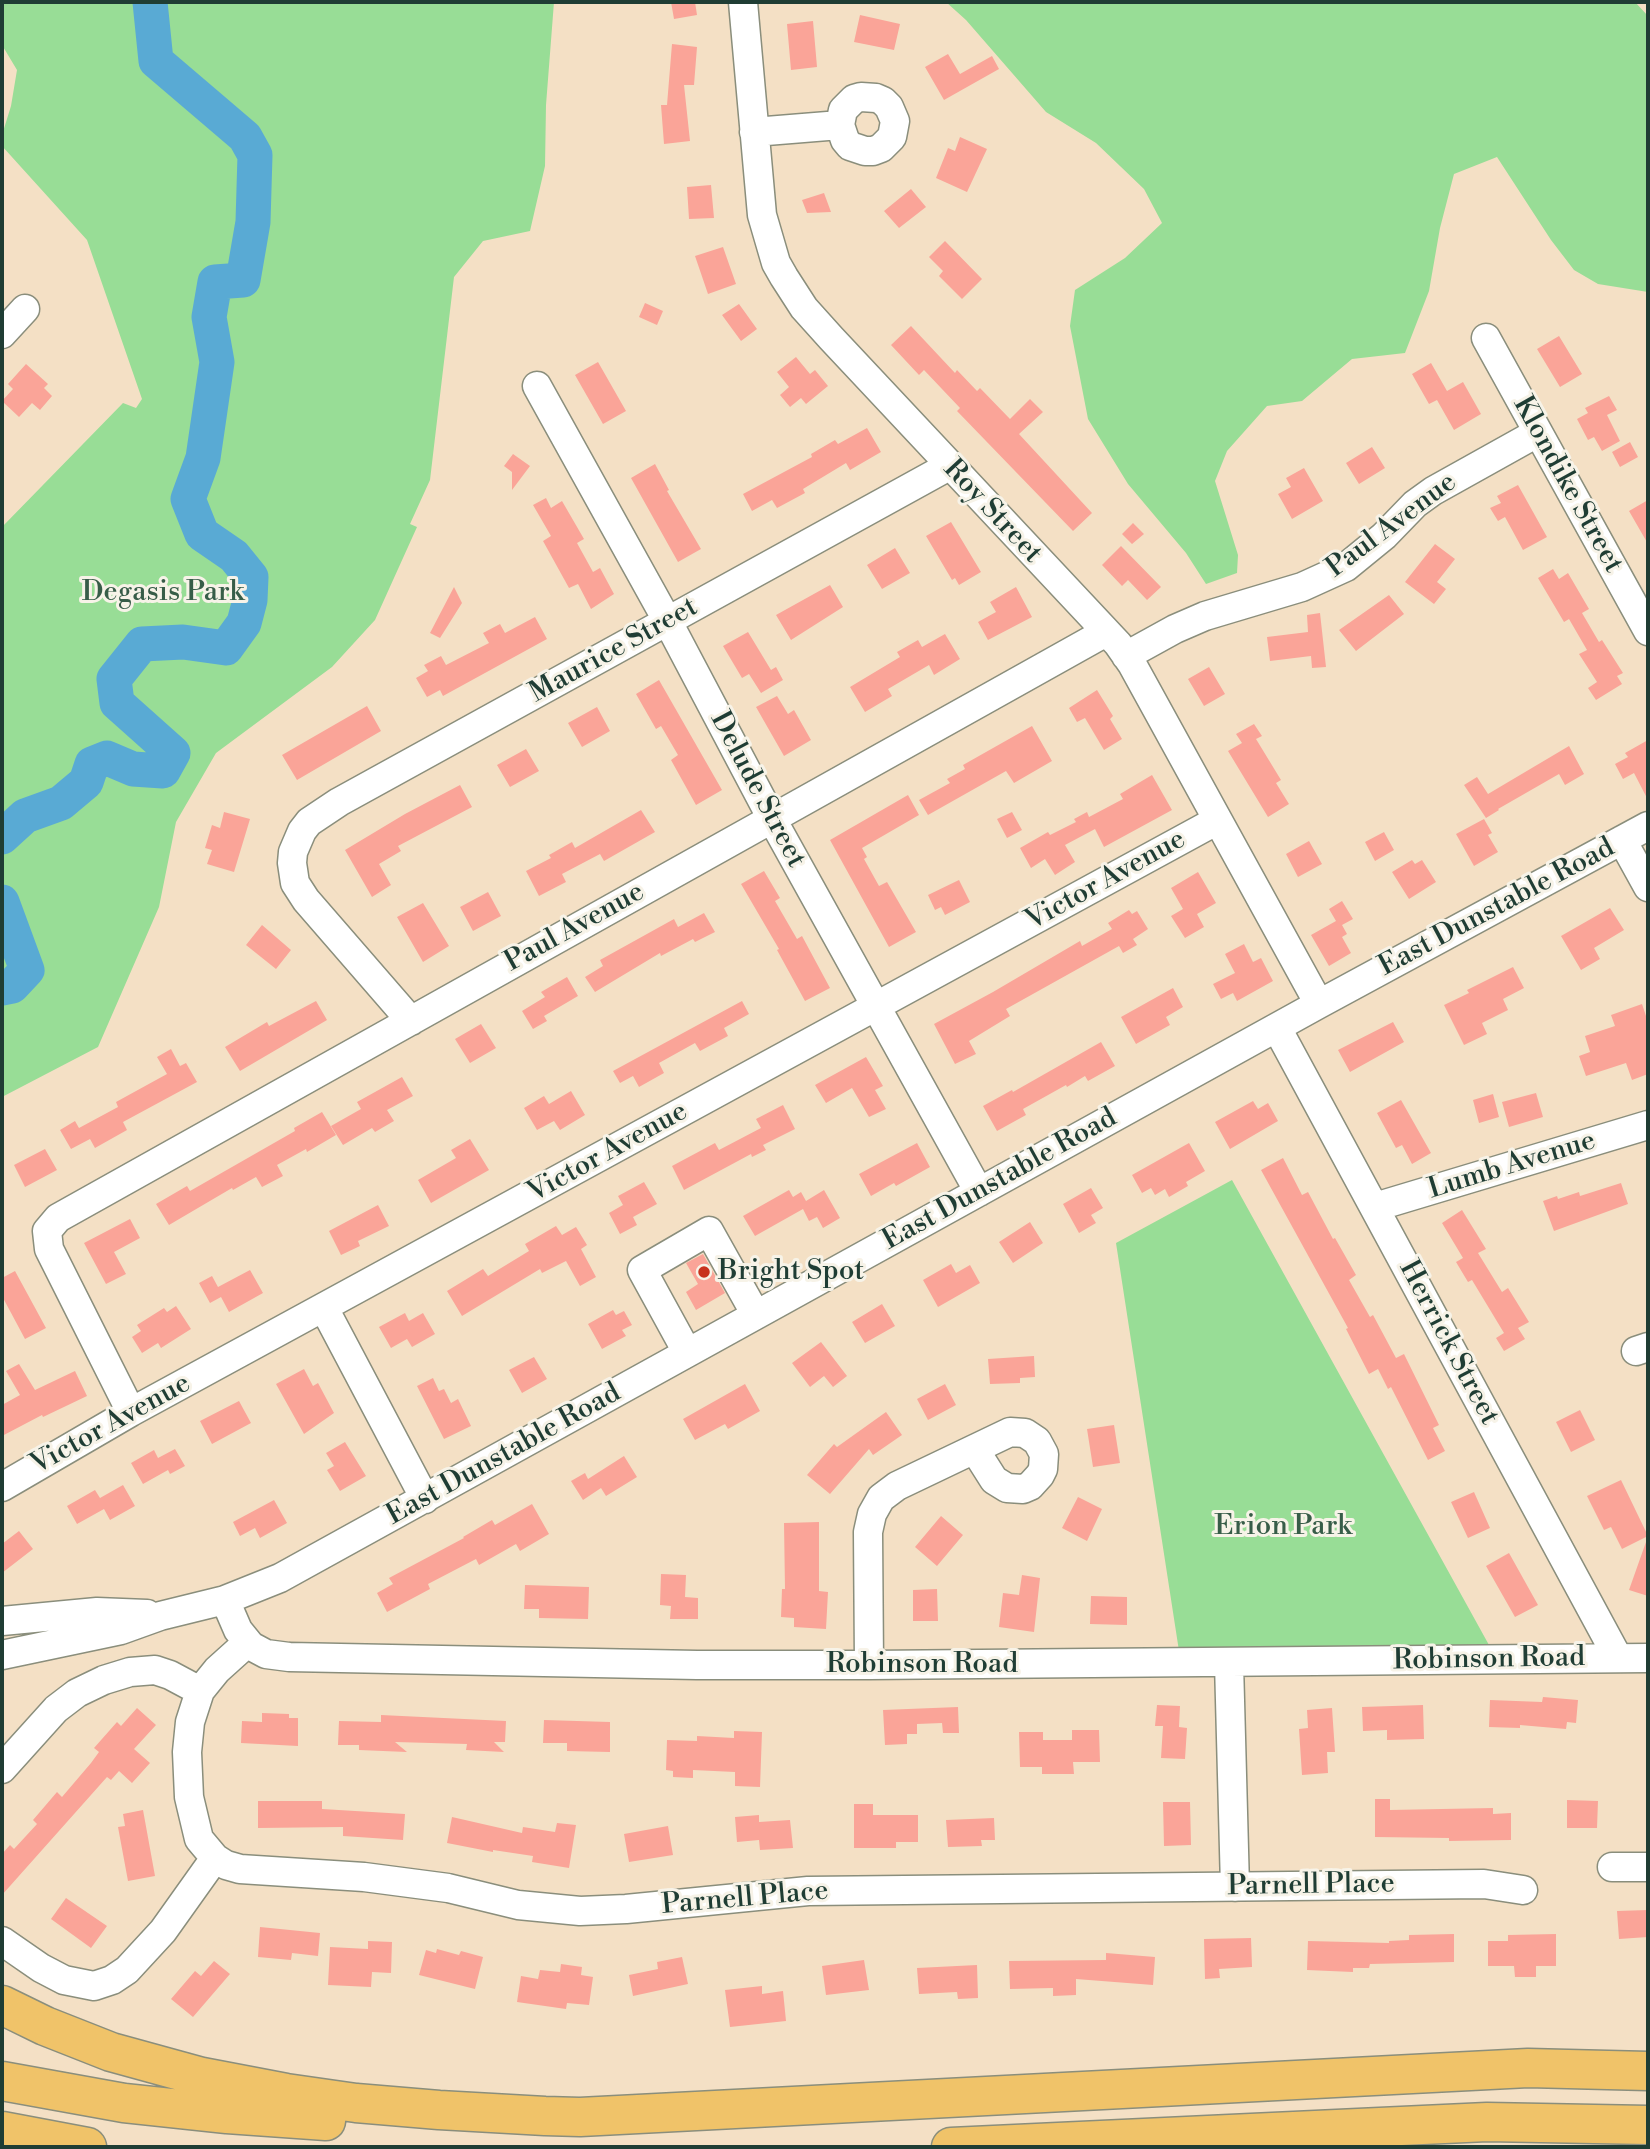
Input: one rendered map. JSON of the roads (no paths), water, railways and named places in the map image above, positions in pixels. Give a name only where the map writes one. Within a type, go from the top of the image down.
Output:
[{"type":"highway","points":[[2,2005],[45,2026],[111,2052],[229,2082],[318,2098],[404,2108],[580,2117]]},
{"type":"highway","points":[[1211,2083],[1493,2055],[1648,2050]]},
{"type":"highway","points":[[2,2081],[124,2102],[274,2118],[438,2122],[1528,2068],[1648,2071]]},
{"type":"highway","points":[[951,2147],[1487,2122],[1648,2125]]},
{"type":"highway","points":[[2,2131],[87,2147]]},
{"type":"street","name":"Roy Street","points":[[743,2],[762,215],[784,278],[804,308],[1126,656],[1319,1004]]},
{"type":"street","points":[[754,132],[839,125]]},
{"type":"street","points":[[2,334],[25,309]]},
{"type":"street","name":"Klondike Street","points":[[1486,338],[1537,433],[1637,584],[1648,631]]},
{"type":"street","name":"Delude Street","points":[[537,386],[668,621],[772,819],[979,1192]]},
{"type":"street","name":"Paul Avenue","points":[[1126,656],[1205,616],[1302,587],[1346,567],[1366,553],[1424,497],[1537,433]]},
{"type":"street","name":"Maurice Street","points":[[411,1021],[306,900],[295,883],[293,852],[302,831],[318,815],[949,466]]},
{"type":"street","name":"Paul Avenue","points":[[131,1412],[52,1255],[47,1243],[51,1224],[67,1212],[1106,632]]},
{"type":"street","name":"Victor Avenue","points":[[2,1487],[131,1412],[1216,821]]},
{"type":"street","name":"East Dunstable Road","points":[[2,1655],[102,1634],[225,1600],[280,1578],[1319,1004],[1648,826]]},
{"type":"street","points":[[1622,841],[1648,887]]},
{"type":"street","name":"Herrick Street","points":[[1277,1028],[1618,1658]]},
{"type":"street","name":"Lumb Avenue","points":[[1375,1207],[1648,1125]]},
{"type":"street","points":[[687,1352],[642,1269],[709,1231],[756,1315]]},
{"type":"street","points":[[324,1308],[425,1499]]},
{"type":"street","points":[[869,1665],[868,1532],[876,1506],[897,1486],[975,1450]]},
{"type":"street","points":[[2,1941],[54,1975],[74,1983],[94,1986],[112,1980],[136,1961],[174,1917],[215,1857],[202,1844],[197,1833],[189,1797],[188,1740],[193,1709],[200,1691],[217,1670],[247,1643],[225,1600]]},
{"type":"street","name":"East Dunstable Road","points":[[2,1621],[97,1612],[141,1612],[160,1616]]},
{"type":"street","name":"Robinson Road","points":[[247,1643],[266,1654],[289,1657],[683,1664],[1229,1663],[1648,1658]]},
{"type":"street","points":[[1229,1663],[1235,1887]]},
{"type":"street","points":[[2,1769],[55,1709],[77,1693],[104,1680],[148,1669],[163,1672],[200,1691]]},
{"type":"street","name":"Parnell Place","points":[[215,1857],[226,1865],[248,1870],[364,1877],[448,1888],[518,1905],[580,1911],[808,1891],[1484,1884],[1523,1889]]},
{"type":"street","points":[[1612,1867],[1648,1867]]},
{"type":"waterway","points":[[2,837],[25,816],[61,803],[86,782],[92,764],[107,758],[133,769],[163,771],[173,753],[117,703],[114,679],[142,644],[183,642],[226,648],[244,623],[250,600],[251,577],[234,556],[202,534],[188,499],[203,458],[217,362],[209,317],[215,282],[243,280],[253,222],[255,155],[245,137],[156,61],[150,2]]},
{"type":"waterway","points":[[2,902],[27,970],[12,986],[2,988]]},
{"type":"place","name":"Bright Spot","points":[[704,1272]]},
{"type":"park label","name":"Degasis Park","points":[[163,593]]},
{"type":"park label","name":"Erion Park","points":[[1283,1527]]}]
